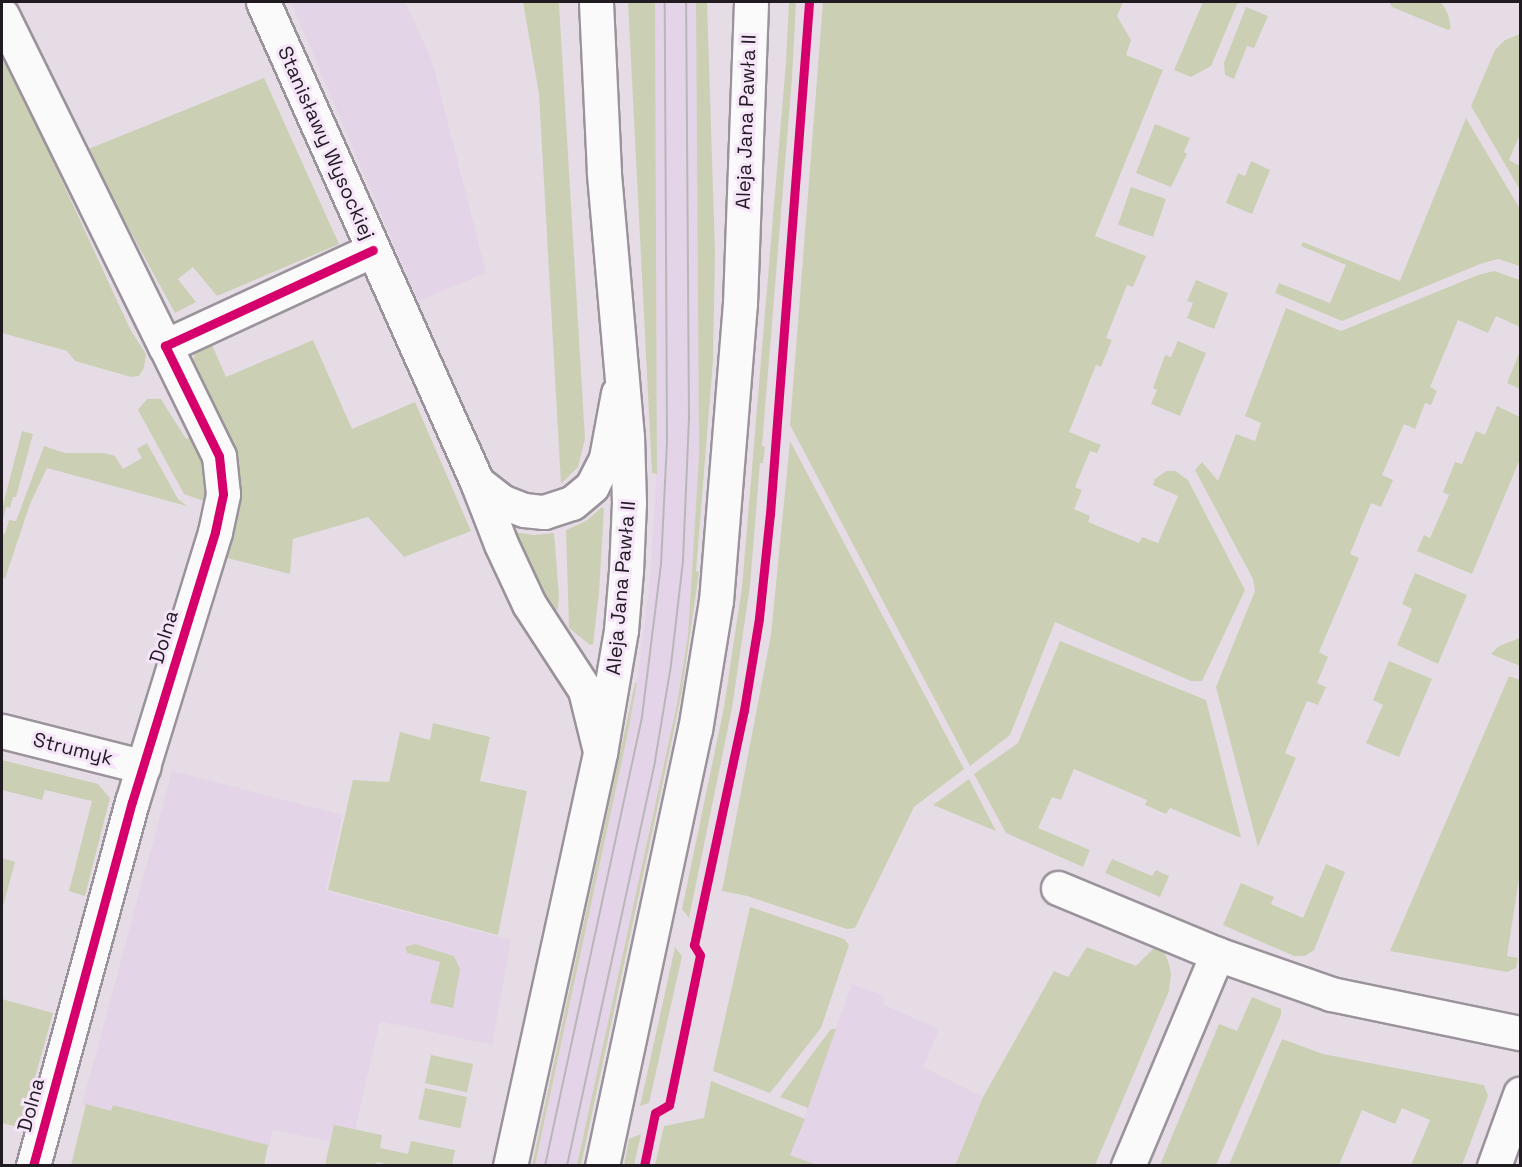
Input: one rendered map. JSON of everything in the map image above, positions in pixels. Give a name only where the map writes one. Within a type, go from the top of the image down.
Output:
[{"type":"street","name":"Stanisławy Wysockiej","points":[[263,2],[529,604],[585,690],[600,753]]},
{"type":"street","name":"Aleja Jana Pawła II","points":[[510,1166],[600,753],[621,630],[626,571],[629,503],[621,364],[604,172],[596,2]]},
{"type":"street","name":"Aleja Jana Pawła II","points":[[603,1166],[693,741],[716,601],[740,303],[751,2]]},
{"type":"street","name":"Dolna","points":[[2,15],[219,456],[223,494],[215,532],[132,802],[33,1166]]},
{"type":"street","points":[[165,346],[373,250]]},
{"type":"street","name":"Stanisławy Wysockiej","points":[[477,482],[503,502],[534,512],[557,509],[582,496],[598,478],[606,458],[621,364]]},
{"type":"street","name":"Strumyk","points":[[2,731],[144,767]]},
{"type":"street","points":[[1058,888],[1217,954],[1331,994],[1521,1033]]},
{"type":"street","points":[[1128,1166],[1217,954]]},
{"type":"street","points":[[1494,1166],[1521,1094]]},
{"type":"shaded area","points":[[291,2],[405,2],[432,60],[486,273],[418,301]]},
{"type":"shaded area","points":[[655,2],[696,2],[699,456],[688,635],[677,704],[577,1165],[535,1166],[626,742],[637,683],[650,582],[657,460]]},
{"type":"shaded area","points":[[172,771],[343,815],[326,891],[511,940],[492,1045],[380,1021],[355,1130],[333,1142],[273,1130],[269,1147],[82,1105]]},
{"type":"shaded area","points":[[852,984],[884,996],[884,1005],[939,1029],[923,1067],[983,1097],[955,1165],[817,1165],[790,1155]]},
{"type":"green space","points":[[523,2],[559,2],[585,439],[578,467],[561,484],[539,94]]},
{"type":"green space","points":[[628,2],[655,2],[657,474],[652,473]]},
{"type":"green space","points":[[696,2],[707,2],[715,253],[713,361],[696,571],[699,572],[682,691],[581,1165],[577,1165],[677,704],[688,635],[699,456]]},
{"type":"green space","points":[[789,2],[796,2],[792,78],[762,446],[765,447],[763,463],[760,463],[750,586],[732,708],[689,918],[682,909],[724,707],[742,587],[786,62]]},
{"type":"green space","points":[[823,2],[1123,2],[1117,16],[1131,40],[1126,55],[1163,70],[1095,236],[1146,256],[1133,287],[1127,285],[1106,338],[1112,340],[1101,367],[1096,365],[1069,432],[1101,445],[1097,453],[1090,451],[1075,487],[1082,490],[1074,509],[1090,516],[1088,522],[1139,543],[1142,537],[1158,543],[1178,496],[1153,485],[1155,479],[1166,471],[1175,471],[1188,480],[1245,590],[1202,681],[1191,681],[1055,622],[1010,735],[970,766],[790,425]]},
{"type":"green space","points":[[1203,2],[1238,2],[1211,66],[1191,77],[1174,70]]},
{"type":"green space","points":[[1389,2],[1441,2],[1448,14],[1451,28],[1448,30],[1392,7]]},
{"type":"green space","points":[[1246,7],[1268,16],[1254,48],[1247,46],[1234,79],[1225,75],[1224,63]]},
{"type":"green space","points":[[1520,34],[1520,134],[1509,160],[1520,166],[1520,190],[1471,106],[1495,50],[1505,40]]},
{"type":"green space","points":[[2,50],[130,329],[146,354],[144,368],[139,376],[131,377],[75,361],[67,351],[2,333]]},
{"type":"green space","points":[[264,78],[339,244],[217,296],[193,267],[178,279],[196,302],[175,313],[86,150]]},
{"type":"green space","points":[[1466,118],[1520,209],[1520,266],[1498,259],[1480,264],[1342,321],[1275,293],[1279,283],[1330,303],[1346,265],[1301,246],[1303,242],[1400,281]]},
{"type":"green space","points":[[1155,124],[1190,138],[1184,152],[1187,154],[1171,187],[1136,173]]},
{"type":"green space","points":[[1251,161],[1270,170],[1252,214],[1226,203],[1238,173],[1245,176]]},
{"type":"green space","points":[[1131,187],[1166,199],[1153,237],[1118,225]]},
{"type":"green space","points":[[1494,271],[1520,280],[1520,327],[1496,316],[1488,333],[1458,320],[1430,387],[1437,391],[1431,405],[1425,403],[1415,429],[1404,424],[1382,475],[1393,480],[1381,507],[1371,503],[1350,554],[1359,558],[1319,652],[1328,657],[1317,683],[1326,687],[1318,705],[1307,701],[1285,753],[1296,758],[1258,847],[1216,687],[1255,591],[1253,579],[1195,470],[1202,462],[1218,481],[1236,434],[1255,441],[1261,423],[1245,416],[1286,308],[1341,331],[1478,275]]},
{"type":"green space","points":[[1196,280],[1228,293],[1214,329],[1187,318],[1193,303],[1187,301]]},
{"type":"green space","points":[[209,338],[226,377],[313,340],[352,429],[415,402],[471,531],[404,557],[368,517],[293,539],[290,574],[223,557],[231,446],[223,426],[191,369],[197,344]]},
{"type":"green space","points":[[1178,341],[1206,353],[1180,416],[1151,404],[1157,390],[1153,388],[1165,355],[1171,357]]},
{"type":"green space","points":[[1520,351],[1520,389],[1507,383]]},
{"type":"green space","points":[[147,399],[161,399],[186,439],[194,435],[208,473],[204,501],[184,494],[138,410]]},
{"type":"green space","points":[[1497,406],[1520,417],[1520,459],[1472,574],[1417,551],[1424,535],[1430,538],[1449,495],[1443,492],[1455,462],[1462,464],[1476,431],[1485,435]]},
{"type":"green space","points":[[22,431],[33,434],[16,497],[13,497],[10,508],[6,507],[3,520],[2,509]]},
{"type":"green space","points":[[790,441],[964,769],[914,807],[855,928],[847,929],[747,896],[722,891],[771,635]]},
{"type":"green space","points":[[147,443],[178,499],[187,506],[47,468],[30,504],[5,579],[2,577],[2,533],[5,534],[9,520],[16,521],[44,446],[65,453],[104,453],[115,456],[123,469],[142,458],[137,449]]},
{"type":"green space","points":[[602,507],[604,509],[599,593],[593,644],[590,645],[569,628],[566,530],[586,521]]},
{"type":"green space","points":[[513,532],[534,535],[554,533],[559,596],[558,608],[554,613],[543,599]]},
{"type":"green space","points":[[1415,573],[1467,595],[1438,664],[1397,645],[1412,609],[1402,604]]},
{"type":"green space","points":[[1520,638],[1520,666],[1491,654],[1499,646]]},
{"type":"green space","points":[[1060,641],[1206,700],[1241,838],[1170,808],[1166,814],[1145,805],[1147,800],[1074,769],[1061,800],[1052,797],[1038,828],[1090,850],[1083,867],[1006,833],[974,774],[1018,743]]},
{"type":"green space","points":[[1389,661],[1432,679],[1399,757],[1366,743],[1383,705],[1373,700]]},
{"type":"green space","points":[[1509,676],[1520,680],[1520,872],[1507,956],[1518,958],[1516,968],[1507,972],[1390,951]]},
{"type":"green space","points":[[635,683],[637,683],[626,742],[535,1165],[532,1165]]},
{"type":"green space","points":[[433,723],[490,737],[480,781],[527,791],[498,935],[328,890],[353,780],[389,782],[400,732],[430,740]]},
{"type":"green space","points":[[2,760],[98,784],[110,798],[85,896],[69,891],[92,801],[45,790],[42,800],[2,790]]},
{"type":"green space","points":[[969,779],[996,831],[933,805]]},
{"type":"green space","points":[[2,858],[15,862],[2,910]]},
{"type":"green space","points":[[1112,859],[1152,876],[1156,870],[1169,876],[1160,897],[1105,873]]},
{"type":"green space","points":[[1326,864],[1345,872],[1314,950],[1305,956],[1294,956],[1223,925],[1241,883],[1274,897],[1271,904],[1303,918]]},
{"type":"green space","points":[[750,907],[844,939],[849,945],[821,1028],[770,1093],[713,1071]]},
{"type":"green space","points":[[415,944],[454,956],[460,969],[453,1008],[430,1003],[440,962],[407,953],[405,947]]},
{"type":"green space","points":[[1156,946],[1164,951],[1169,964],[1171,974],[1169,991],[1095,1165],[955,1166],[983,1097],[1054,971],[1068,977],[1087,947],[1136,966]]},
{"type":"green space","points":[[675,947],[682,956],[649,1103],[640,1106]]},
{"type":"green space","points":[[1252,997],[1281,1009],[1281,1015],[1216,1165],[1160,1165],[1219,1024],[1237,1031]]},
{"type":"green space","points":[[2,999],[53,1013],[21,1128],[2,1123]]},
{"type":"green space","points":[[831,1029],[836,1029],[808,1108],[780,1097]]},
{"type":"green space","points":[[1282,1039],[1323,1054],[1484,1085],[1488,1096],[1462,1165],[1411,1165],[1430,1120],[1402,1108],[1395,1124],[1362,1110],[1339,1165],[1229,1165]]},
{"type":"green space","points":[[431,1055],[473,1064],[467,1092],[425,1083]]},
{"type":"green space","points":[[711,1081],[805,1119],[790,1155],[817,1165],[655,1165],[664,1126],[704,1118]]},
{"type":"green space","points":[[425,1088],[467,1097],[460,1128],[418,1119]]},
{"type":"green space","points":[[86,1104],[111,1111],[113,1105],[268,1145],[264,1165],[71,1165]]},
{"type":"green space","points":[[334,1125],[382,1135],[380,1148],[408,1154],[411,1141],[455,1150],[452,1165],[393,1166],[377,1162],[376,1165],[325,1165]]},
{"type":"green space","points":[[641,1134],[634,1165],[624,1165],[629,1139]]},
{"type":"tram line","points":[[545,1166],[642,717],[661,565],[667,441],[665,2]]},
{"type":"tram line","points":[[567,1166],[655,761],[671,665],[683,561],[689,419],[686,2]]},
{"type":"cycle path","points":[[644,1166],[655,1113],[669,1105],[700,955],[694,945],[744,710],[759,618],[770,514],[809,2]]},
{"type":"cycle path","points":[[33,1166],[132,802],[215,532],[223,494],[219,456],[165,346],[373,250]]}]
